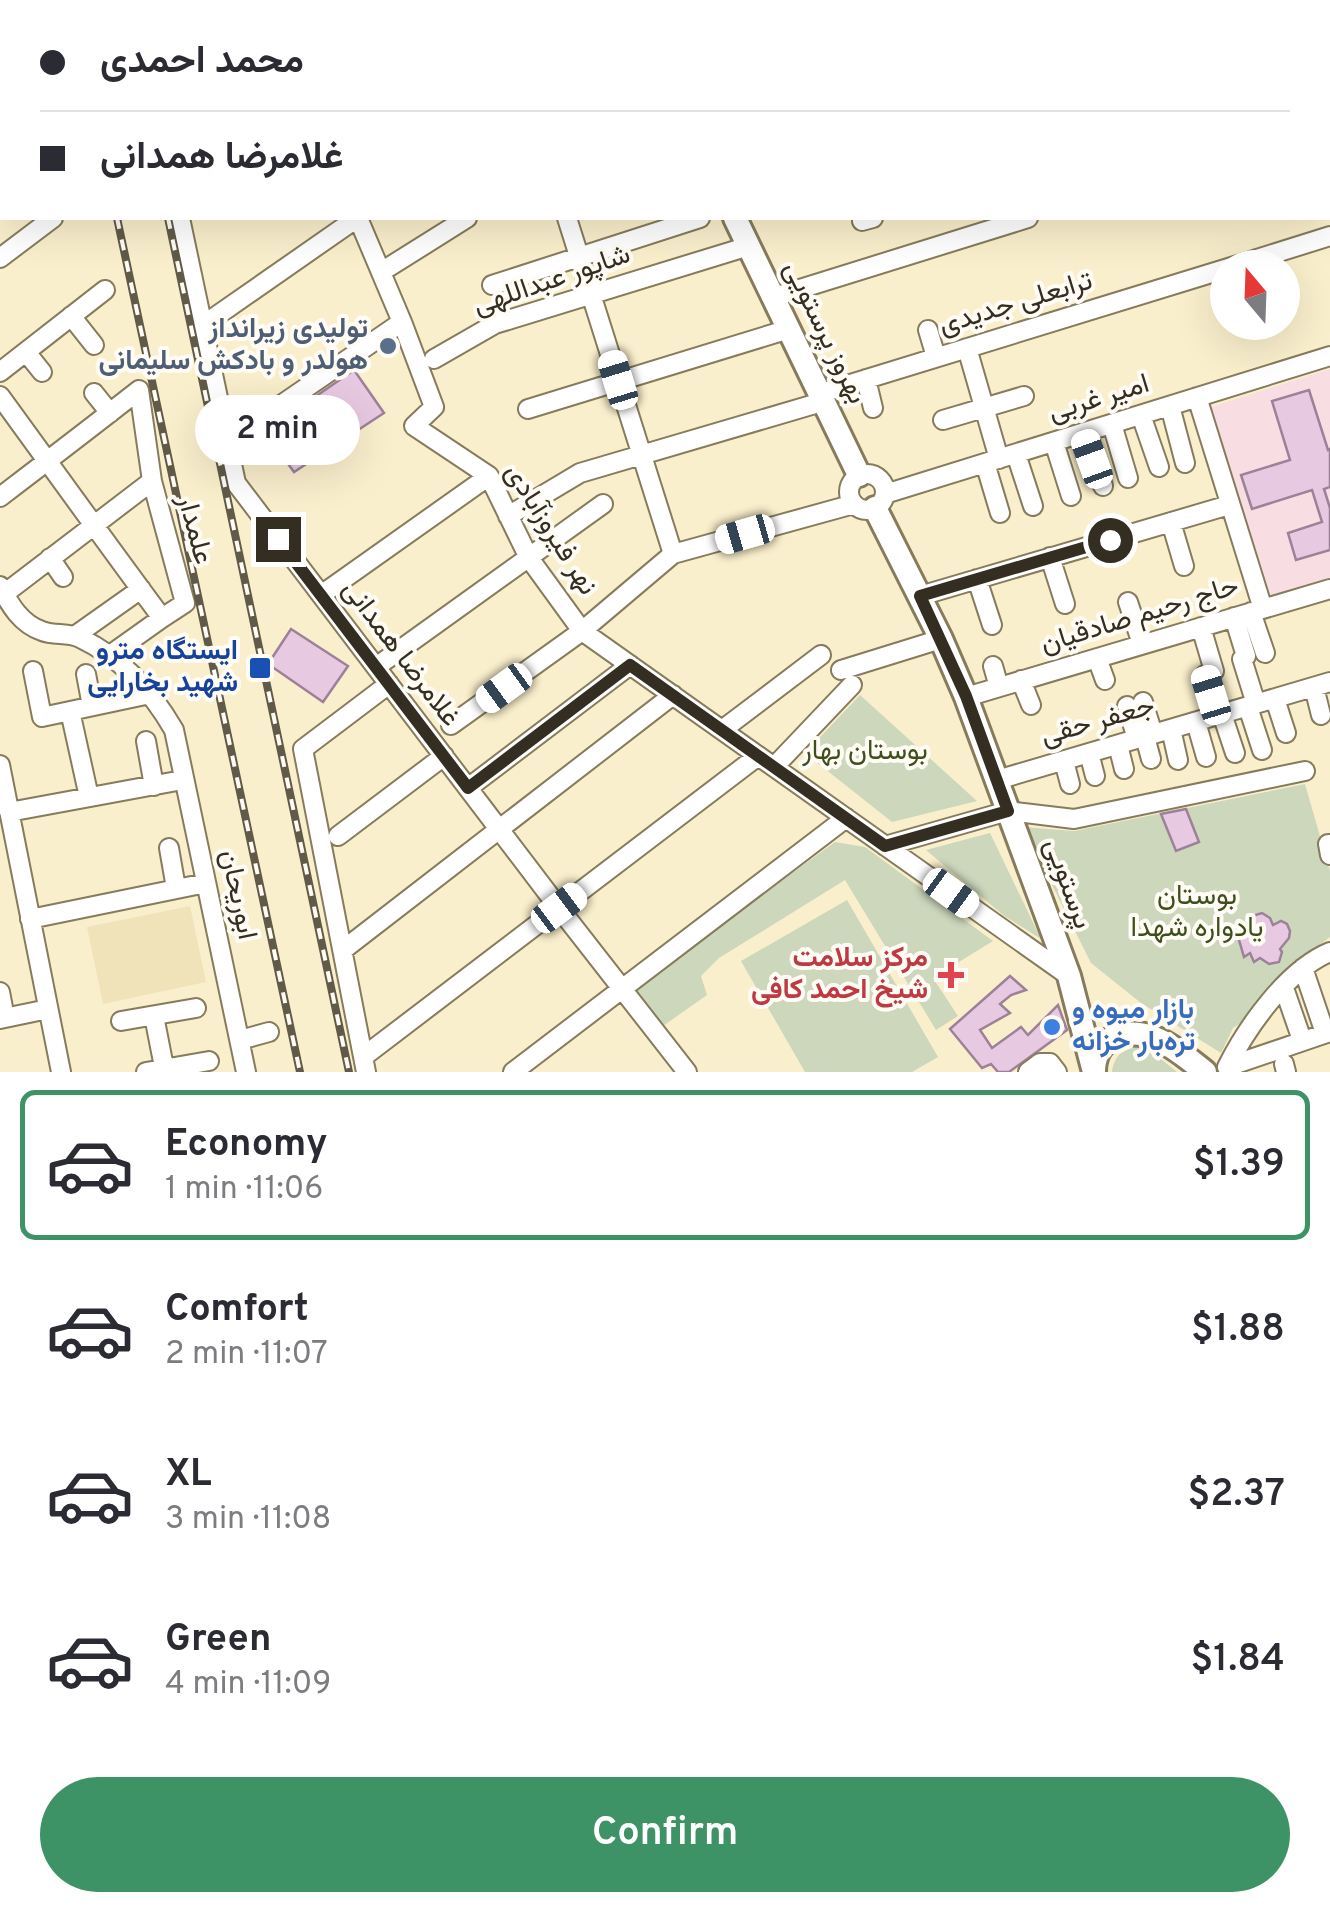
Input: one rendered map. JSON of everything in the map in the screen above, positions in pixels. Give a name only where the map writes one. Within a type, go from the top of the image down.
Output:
[{"type":"main road","name":"بهروز پرستویی","points":[[736,220],[859,475]]},
{"type":"main road","points":[[871,502],[941,639],[1008,811]]},
{"type":"main road","name":"پرستویی","points":[[1008,811],[1069,976],[1094,1072]]},
{"type":"main road","points":[[1094,1072],[1099,1050],[1112,1038],[1125,1034],[1144,1034],[1215,1068]]},
{"type":"street","points":[[0,258],[51,220]]},
{"type":"street","name":"غلامرضا همدانی","points":[[180,220],[236,483],[687,1072]]},
{"type":"street","points":[[202,326],[354,220]]},
{"type":"street","name":"نهر فیروزآبادی","points":[[358,220],[434,407],[414,426],[489,476],[528,558],[582,631],[1069,976]]},
{"type":"street","points":[[381,272],[464,220]]},
{"type":"street","points":[[451,725],[582,631],[673,554],[568,220]]},
{"type":"street","points":[[492,285],[694,220]]},
{"type":"street","points":[[774,297],[977,225],[1013,220]]},
{"type":"street","name":"ترابعلی جدیدی","points":[[1285,250],[1330,236]]},
{"type":"street","name":"شاپور عبداللهی","points":[[434,359],[495,324],[749,246]]},
{"type":"street","name":"ترابعلی جدیدی","points":[[508,516],[580,473],[823,397],[866,379],[1210,273]]},
{"type":"street","points":[[0,372],[105,290]]},
{"type":"street","points":[[71,316],[94,345]]},
{"type":"street","points":[[227,442],[402,322]]},
{"type":"street","points":[[528,408],[789,329]]},
{"type":"street","points":[[928,330],[936,358]]},
{"type":"street","points":[[966,348],[1000,459],[1000,512]]},
{"type":"street","points":[[26,352],[42,372]]},
{"type":"street","name":"امیر غربی","points":[[673,554],[871,502],[1330,356]]},
{"type":"street","points":[[866,379],[873,408]]},
{"type":"street","name":"علمدار","points":[[110,413],[139,390],[152,481],[184,603],[162,618]]},
{"type":"street","points":[[0,498],[110,413],[94,393]]},
{"type":"street","points":[[0,396],[162,618],[110,655]]},
{"type":"street","points":[[943,420],[1024,396]]},
{"type":"street","points":[[1196,398],[1228,504],[1249,613],[1265,653]]},
{"type":"street","points":[[1170,406],[1186,463]]},
{"type":"street","points":[[1141,415],[1159,468]]},
{"type":"street","points":[[1112,424],[1128,478]]},
{"type":"street","points":[[1083,433],[1102,486]]},
{"type":"street","points":[[1054,442],[1071,496]]},
{"type":"street","points":[[1000,459],[1033,506]]},
{"type":"street","points":[[859,475],[878,477],[884,484],[871,502],[850,497],[849,488],[859,475]]},
{"type":"street","points":[[321,595],[489,476]]},
{"type":"street","points":[[33,671],[42,717],[150,694],[137,677],[110,655],[76,635],[42,632],[19,618],[2,590],[152,481]]},
{"type":"street","points":[[376,668],[603,504]]},
{"type":"street","points":[[920,596],[1228,504]]},
{"type":"street","points":[[1171,522],[1184,566]]},
{"type":"street","points":[[50,558],[64,576]]},
{"type":"street","points":[[1050,558],[1065,604]]},
{"type":"street","points":[[977,579],[992,625]]},
{"type":"street","points":[[76,635],[140,589]]},
{"type":"street","name":"حاج رحیم صادقیان","points":[[966,696],[1330,589]]},
{"type":"street","points":[[1128,602],[1142,644]]},
{"type":"street","points":[[1249,613],[1244,658],[1262,750]]},
{"type":"street","points":[[1202,627],[1220,715],[1235,753]]},
{"type":"street","points":[[774,768],[847,678],[941,639]]},
{"type":"street","points":[[722,730],[822,655]]},
{"type":"street","points":[[1097,658],[1105,680]]},
{"type":"street","points":[[468,788],[630,665]]},
{"type":"street","points":[[993,666],[1000,687]]},
{"type":"street","points":[[86,674],[92,706]]},
{"type":"street","points":[[1021,680],[1030,706]]},
{"type":"street","points":[[388,684],[303,749],[365,1065],[559,908],[758,756]]},
{"type":"street","points":[[1321,715],[1322,685]]},
{"type":"street","name":"جعفر حقی","points":[[997,780],[1322,685]]},
{"type":"street","name":"ابوریحان","points":[[150,694],[174,730],[246,1072]]},
{"type":"street","points":[[343,950],[673,695]]},
{"type":"street","points":[[1275,698],[1286,733]]},
{"type":"street","points":[[1135,704],[1151,735],[1178,760]]},
{"type":"street","points":[[70,711],[89,797]]},
{"type":"street","points":[[1196,722],[1206,757]]},
{"type":"street","points":[[1151,735],[1152,759]]},
{"type":"street","points":[[146,741],[154,786]]},
{"type":"street","points":[[1118,745],[1124,769]]},
{"type":"street","points":[[1089,753],[1096,776]]},
{"type":"street","points":[[338,836],[444,756]]},
{"type":"street","points":[[1064,760],[1070,784]]},
{"type":"street","points":[[0,766],[61,1072]]},
{"type":"street","points":[[885,846],[1008,811],[1074,819],[1305,772]]},
{"type":"street","points":[[9,812],[178,781]]},
{"type":"street","points":[[513,1072],[846,818]]},
{"type":"street","points":[[169,848],[176,888]]},
{"type":"street","points":[[0,867],[19,863]]},
{"type":"street","points":[[30,919],[206,882]]},
{"type":"street","points":[[1215,1068],[1303,968],[1330,952]]},
{"type":"street","points":[[1215,1068],[1328,1033],[1303,968]]},
{"type":"street","points":[[1284,988],[1302,1040]]},
{"type":"street","points":[[0,992],[2,1018],[48,1009]]},
{"type":"street","points":[[122,1022],[196,1008]]},
{"type":"street","points":[[154,1016],[158,1071],[209,1060]]},
{"type":"street","points":[[240,1040],[269,1032]]},
{"type":"street","points":[[1028,1072],[1040,1062],[1050,1063],[1057,1072]]},
{"type":"shaded area","points":[[1330,369],[1330,581],[1267,599],[1205,409]]},
{"type":"shaded area","points":[[190,906],[206,982],[103,1004],[87,927]]},
{"type":"green space","name":"بوستان بهار","points":[[860,695],[977,801],[892,822],[805,753]]},
{"type":"green space","name":"بوستان یادواره شهدا","points":[[1305,784],[1330,871],[1330,937],[1287,969],[1253,1015],[1233,1028],[1221,1053],[1141,1003],[1091,963],[1023,827],[1074,831]]},
{"type":"green space","points":[[990,833],[1041,939],[1003,915],[926,850]]},
{"type":"green space","points":[[835,842],[865,847],[993,941],[933,978],[958,1016],[936,1030],[845,880],[719,958],[701,976],[707,995],[663,1026],[632,989]]},
{"type":"green space","points":[[847,900],[938,1057],[912,1072],[805,1072],[741,961]]},
{"type":"green space","points":[[1138,1046],[1151,1051],[1177,1072],[1112,1072],[1120,1054]]},
{"type":"building","points":[[354,370],[384,413],[294,472],[286,461],[277,423]]},
{"type":"building","points":[[1309,390],[1330,449],[1330,487],[1324,489],[1330,508],[1330,550],[1296,560],[1288,533],[1322,522],[1312,490],[1252,509],[1241,475],[1290,460],[1272,401]]},
{"type":"building","points":[[291,629],[348,666],[323,702],[268,664]]},
{"type":"building","points":[[1186,809],[1199,842],[1176,851],[1161,814]]},
{"type":"building","points":[[1262,913],[1273,925],[1281,921],[1287,924],[1290,931],[1280,949],[1279,962],[1269,964],[1260,958],[1254,962],[1250,953],[1244,957],[1240,927],[1249,926],[1252,916]]},
{"type":"building","points":[[1010,976],[1026,990],[1000,1004],[1010,1013],[980,1030],[992,1048],[1021,1027],[1028,1035],[1058,1005],[1067,1030],[1009,1072],[998,1072],[991,1064],[982,1068],[950,1029]]},
{"type":"railway","points":[[117,220],[300,1072]]},
{"type":"railway","points":[[168,220],[349,1072]]},
{"type":"place","name":"تولیدی زیرانداز هولدر و بادکش سلیمانی","points":[[388,346]]},
{"type":"place","name":"ایستگاه مترو شهید بخارایی","points":[[260,668]]},
{"type":"place","name":"مرکز سلامت شیخ احمد کافی","points":[[951,975]]},
{"type":"place","name":"بازار میوه و تره‌بار خزانه","points":[[1052,1027]]},
{"type":"route","points":[[278,539],[468,788],[630,665],[885,846],[1008,811],[966,696],[920,596],[1110,540]]}]
